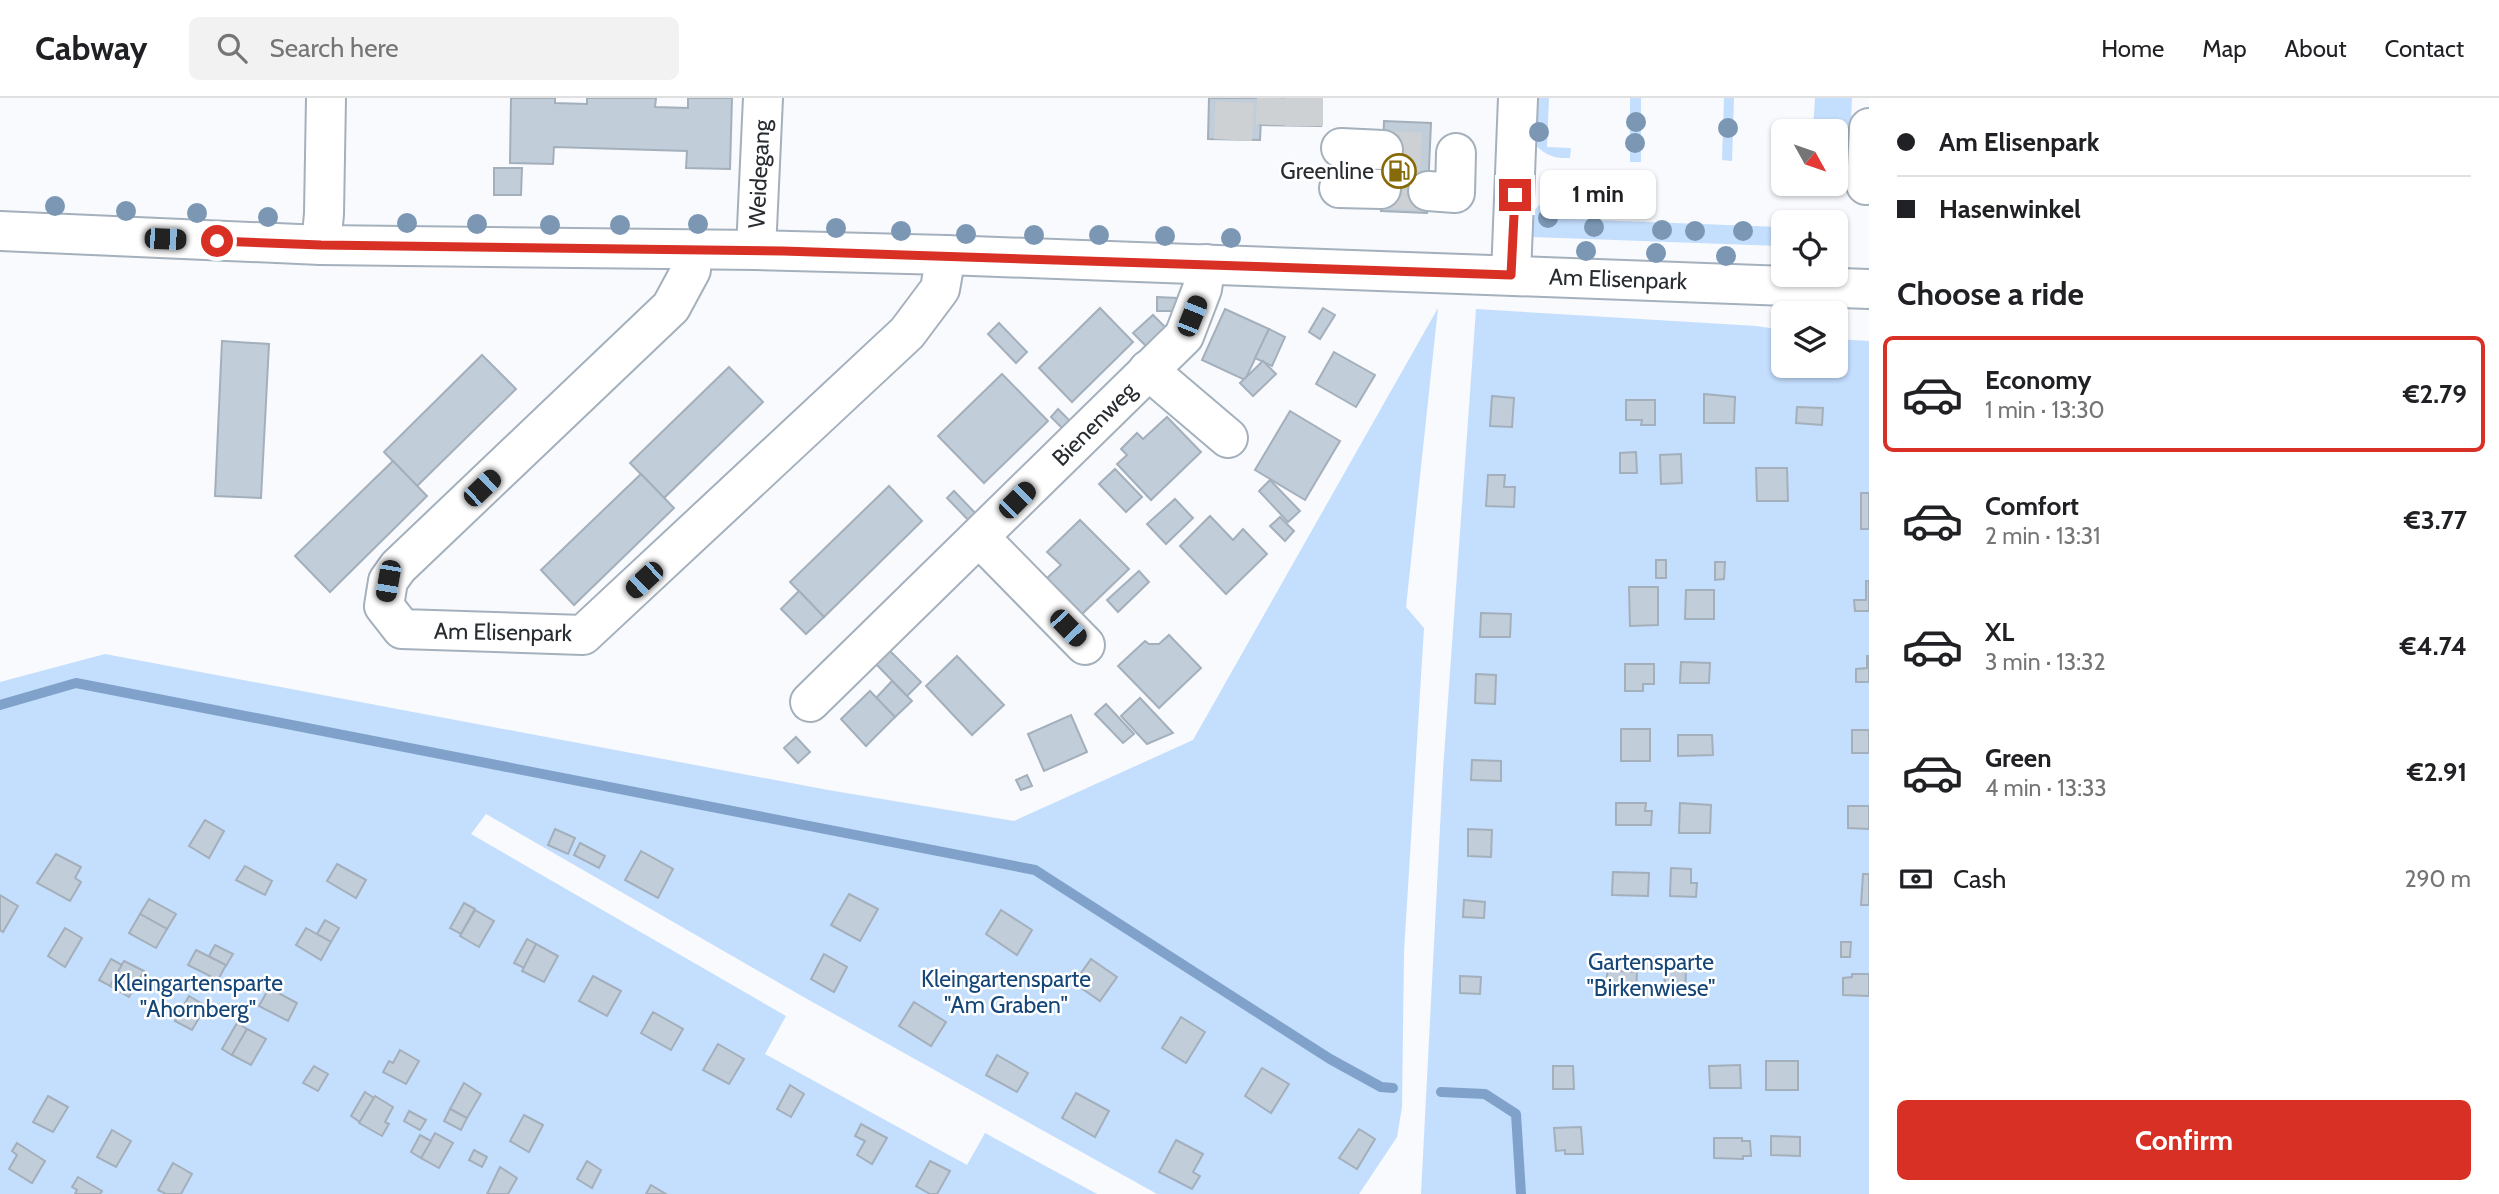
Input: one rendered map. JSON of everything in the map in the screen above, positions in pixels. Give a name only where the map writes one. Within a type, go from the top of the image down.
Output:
[{"type":"street","points":[[321,245],[326,98]]},
{"type":"street","name":"Weidegang","points":[[756,250],[763,98]]},
{"type":"street","points":[[1511,275],[1518,98]]},
{"type":"street","points":[[1866,185],[1869,128]]},
{"type":"street","points":[[1341,148],[1383,150]]},
{"type":"street","points":[[1429,191],[1455,193],[1455,153]]},
{"type":"street","points":[[1339,188],[1381,189]]},
{"type":"street","name":"Am Elisenpark","points":[[0,231],[321,245],[946,255],[1869,289]]},
{"type":"street","name":"Am Elisenpark","points":[[692,250],[691,270],[671,307],[398,567],[388,581],[384,606],[401,629],[583,635],[907,332],[940,289],[946,255]]},
{"type":"street","name":"Bienenweg","points":[[810,702],[1184,336],[1202,289],[1206,264]]},
{"type":"street","name":"Bienenweg","points":[[1149,370],[1228,438]]},
{"type":"street","points":[[979,537],[1084,645]]},
{"type":"green space","points":[[1530,98],[1549,98],[1547,147],[1571,148],[1570,158],[1549,155],[1532,142]]},
{"type":"green space","points":[[1630,98],[1641,98],[1641,162],[1630,162]]},
{"type":"green space","points":[[1724,98],[1734,98],[1732,161],[1722,160]]},
{"type":"green space","points":[[1815,98],[1852,98],[1849,167],[1848,119],[1814,119]]},
{"type":"green space","points":[[1569,195],[1568,219],[1771,227],[1771,246],[1532,237],[1531,218],[1534,212],[1551,199]]},
{"type":"green space","points":[[1438,308],[1406,607],[1424,628],[1404,952],[1402,1107],[1397,1137],[1359,1194],[1157,1194],[800,995],[486,814],[471,834],[786,1016],[765,1054],[967,1165],[985,1133],[1097,1194],[0,1194],[0,682],[105,654],[828,790],[1014,821],[1193,740]]},
{"type":"green space","name":"Gartensparte \"Birkenwiese\"","points":[[1476,309],[1771,328],[1771,378],[1848,378],[1848,340],[1869,341],[1869,1194],[1421,1194],[1443,770]]},
{"type":"building","points":[[511,98],[555,98],[555,103],[587,104],[587,98],[656,98],[655,107],[688,108],[688,98],[732,98],[730,169],[686,168],[687,151],[554,147],[553,164],[510,163]]},
{"type":"building","points":[[1209,98],[1262,98],[1260,140],[1208,139]]},
{"type":"building","points":[[1262,98],[1322,98],[1321,126],[1260,125]]},
{"type":"building","points":[[1384,121],[1431,123],[1427,213],[1381,211]]},
{"type":"building","points":[[494,168],[522,168],[521,195],[494,195]]},
{"type":"building","points":[[1157,297],[1177,298],[1177,311],[1157,311]]},
{"type":"building","points":[[1100,308],[1133,342],[1072,402],[1039,368]]},
{"type":"building","points":[[1323,308],[1335,315],[1320,339],[1309,332]]},
{"type":"building","points":[[1225,309],[1269,329],[1245,380],[1202,360]]},
{"type":"building","points":[[1153,315],[1170,332],[1151,351],[1133,333]]},
{"type":"building","points":[[999,323],[1027,352],[1016,363],[988,334]]},
{"type":"building","points":[[1269,329],[1285,337],[1272,366],[1255,358]]},
{"type":"building","points":[[222,341],[269,344],[261,498],[215,496]]},
{"type":"building","points":[[1334,352],[1375,375],[1356,407],[1316,384]]},
{"type":"building","points":[[482,355],[516,389],[417,486],[384,452]]},
{"type":"building","points":[[1263,361],[1276,374],[1253,396],[1240,383]]},
{"type":"building","points":[[729,367],[763,402],[664,498],[630,463]]},
{"type":"building","points":[[1002,374],[1048,421],[984,483],[938,436]]},
{"type":"building","points":[[1704,394],[1735,397],[1734,423],[1704,423]]},
{"type":"building","points":[[1492,396],[1514,398],[1512,427],[1490,426]]},
{"type":"building","points":[[1626,400],[1655,400],[1655,425],[1641,425],[1642,420],[1626,420]]},
{"type":"building","points":[[1797,407],[1823,408],[1822,425],[1796,423]]},
{"type":"building","points":[[1058,409],[1075,426],[1068,434],[1051,417]]},
{"type":"building","points":[[1290,411],[1340,441],[1305,500],[1255,470]]},
{"type":"building","points":[[1167,417],[1201,452],[1151,500],[1117,464],[1127,455],[1121,449],[1137,433],[1143,439]]},
{"type":"building","points":[[1636,452],[1637,473],[1620,473],[1620,453]]},
{"type":"building","points":[[1681,454],[1682,483],[1661,484],[1660,455]]},
{"type":"building","points":[[393,461],[427,496],[330,592],[295,556]]},
{"type":"building","points":[[1756,468],[1787,468],[1788,501],[1757,501]]},
{"type":"building","points":[[1115,469],[1142,497],[1126,512],[1099,484]]},
{"type":"building","points":[[641,474],[674,508],[574,605],[541,570]]},
{"type":"building","points":[[1488,475],[1505,475],[1504,487],[1515,487],[1514,507],[1486,506]]},
{"type":"building","points":[[1270,480],[1300,511],[1288,522],[1259,491]]},
{"type":"building","points":[[889,486],[922,521],[824,617],[790,582]]},
{"type":"building","points":[[954,491],[981,519],[974,526],[947,498]]},
{"type":"building","points":[[1861,493],[1869,493],[1869,529],[1861,529]]},
{"type":"building","points":[[1175,499],[1193,518],[1166,544],[1147,524]]},
{"type":"building","points":[[1210,516],[1233,540],[1243,529],[1267,554],[1226,594],[1180,546]]},
{"type":"building","points":[[1280,517],[1294,531],[1285,541],[1270,526]]},
{"type":"building","points":[[1080,520],[1129,569],[1081,615],[1046,579],[1061,565],[1047,552]]},
{"type":"building","points":[[1656,560],[1666,560],[1666,578],[1656,578]]},
{"type":"building","points":[[1715,562],[1725,562],[1724,579],[1715,580]]},
{"type":"building","points":[[1139,571],[1149,582],[1118,612],[1107,600]]},
{"type":"building","points":[[1866,581],[1869,581],[1869,611],[1855,611],[1854,600],[1866,600]]},
{"type":"building","points":[[1629,587],[1658,587],[1658,625],[1630,626]]},
{"type":"building","points":[[1686,590],[1714,590],[1714,619],[1685,619]]},
{"type":"building","points":[[799,591],[824,617],[806,634],[781,609]]},
{"type":"building","points":[[1481,613],[1511,614],[1510,637],[1480,637]]},
{"type":"building","points":[[1169,635],[1201,668],[1159,708],[1118,666],[1145,641],[1159,644]]},
{"type":"building","points":[[890,651],[921,682],[907,696],[876,664]]},
{"type":"building","points":[[957,656],[1004,705],[972,735],[926,686]]},
{"type":"building","points":[[1867,656],[1869,682],[1856,682],[1856,669],[1867,668]]},
{"type":"building","points":[[1681,662],[1710,663],[1709,683],[1680,683]]},
{"type":"building","points":[[1625,664],[1654,664],[1654,684],[1643,684],[1643,691],[1625,691]]},
{"type":"building","points":[[1476,674],[1496,675],[1495,704],[1475,703]]},
{"type":"building","points":[[892,681],[912,701],[895,717],[876,698]]},
{"type":"building","points":[[870,691],[895,717],[866,746],[841,719]]},
{"type":"building","points":[[1140,698],[1173,733],[1147,744],[1121,716]]},
{"type":"building","points":[[1106,704],[1134,734],[1123,743],[1095,714]]},
{"type":"building","points":[[1071,715],[1087,752],[1044,771],[1028,734]]},
{"type":"building","points":[[1621,729],[1650,729],[1650,761],[1621,761]]},
{"type":"building","points":[[1852,730],[1869,730],[1869,753],[1852,753]]},
{"type":"building","points":[[1678,735],[1712,735],[1713,755],[1678,756]]},
{"type":"building","points":[[796,737],[810,752],[798,763],[784,748]]},
{"type":"building","points":[[1472,760],[1501,761],[1501,781],[1471,780]]},
{"type":"building","points":[[1027,775],[1032,786],[1021,790],[1016,780]]},
{"type":"building","points":[[1616,803],[1646,803],[1645,811],[1652,811],[1651,825],[1616,825]]},
{"type":"building","points":[[1680,803],[1711,805],[1710,833],[1679,833]]},
{"type":"building","points":[[1848,806],[1869,806],[1869,829],[1848,828]]},
{"type":"building","points":[[205,820],[224,831],[209,858],[189,846]]},
{"type":"building","points":[[555,829],[575,838],[568,854],[548,845]]},
{"type":"building","points":[[1468,829],[1492,830],[1491,857],[1468,856]]},
{"type":"building","points":[[580,843],[605,856],[599,868],[574,855]]},
{"type":"building","points":[[641,851],[673,869],[658,898],[625,880]]},
{"type":"building","points":[[56,854],[81,867],[75,878],[81,882],[70,901],[37,883]]},
{"type":"building","points":[[337,864],[366,880],[356,898],[327,881]]},
{"type":"building","points":[[245,866],[272,881],[265,895],[236,880]]},
{"type":"building","points":[[1671,868],[1691,869],[1691,883],[1697,883],[1696,897],[1670,896]]},
{"type":"building","points":[[1613,872],[1649,873],[1648,896],[1612,895]]},
{"type":"building","points":[[1863,874],[1869,874],[1869,905],[1861,905]]},
{"type":"building","points":[[849,894],[878,909],[860,941],[831,925]]},
{"type":"building","points":[[0,895],[18,906],[3,932],[0,930]]},
{"type":"building","points":[[149,899],[176,914],[167,929],[140,914]]},
{"type":"building","points":[[1464,900],[1485,902],[1484,918],[1463,917]]},
{"type":"building","points":[[464,903],[475,909],[461,934],[450,928]]},
{"type":"building","points":[[475,910],[494,921],[479,947],[460,936]]},
{"type":"building","points":[[1001,910],[1032,930],[1017,955],[986,934]]},
{"type":"building","points":[[140,914],[167,929],[156,948],[129,933]]},
{"type":"building","points":[[325,920],[339,928],[331,942],[317,934]]},
{"type":"building","points":[[65,928],[82,938],[65,967],[48,956]]},
{"type":"building","points":[[306,928],[331,942],[321,960],[296,945]]},
{"type":"building","points":[[527,939],[536,944],[524,968],[514,963]]},
{"type":"building","points":[[1841,942],[1851,942],[1850,957],[1841,957]]},
{"type":"building","points":[[536,944],[558,956],[544,982],[522,971]]},
{"type":"building","points":[[215,945],[233,954],[226,966],[209,956]]},
{"type":"building","points":[[196,950],[226,965],[218,980],[188,965]]},
{"type":"building","points":[[824,954],[847,967],[834,992],[811,979]]},
{"type":"building","points":[[111,959],[122,965],[110,986],[99,980]]},
{"type":"building","points":[[1091,959],[1117,977],[1100,1001],[1074,983]]},
{"type":"building","points":[[124,961],[144,971],[129,997],[110,986]]},
{"type":"building","points":[[1608,963],[1618,964],[1618,971],[1637,972],[1636,992],[1606,990]]},
{"type":"building","points":[[1665,969],[1686,971],[1685,994],[1664,993]]},
{"type":"building","points":[[1852,974],[1869,974],[1869,996],[1843,995],[1843,978],[1852,977]]},
{"type":"building","points":[[593,976],[621,991],[607,1016],[579,1001]]},
{"type":"building","points":[[1460,976],[1481,977],[1480,994],[1460,993]]},
{"type":"building","points":[[269,988],[297,1003],[288,1021],[259,1006]]},
{"type":"building","points":[[189,996],[206,1006],[192,1030],[175,1021]]},
{"type":"building","points":[[914,1002],[946,1022],[931,1046],[899,1026]]},
{"type":"building","points":[[653,1012],[683,1029],[671,1050],[641,1033]]},
{"type":"building","points":[[1181,1017],[1205,1032],[1186,1063],[1162,1048]]},
{"type":"building","points":[[237,1023],[247,1029],[232,1055],[222,1049]]},
{"type":"building","points":[[247,1029],[266,1039],[251,1065],[232,1055]]},
{"type":"building","points":[[718,1044],[744,1059],[729,1084],[703,1070]]},
{"type":"building","points":[[400,1050],[419,1061],[406,1084],[383,1072],[389,1061],[393,1063]]},
{"type":"building","points":[[997,1055],[1028,1073],[1017,1092],[986,1075]]},
{"type":"building","points":[[1766,1061],[1798,1061],[1798,1090],[1766,1090]]},
{"type":"building","points":[[1740,1065],[1741,1088],[1710,1088],[1709,1066]]},
{"type":"building","points":[[314,1066],[328,1074],[318,1091],[303,1083]]},
{"type":"building","points":[[1553,1066],[1573,1066],[1574,1089],[1553,1089]]},
{"type":"building","points":[[1262,1068],[1289,1084],[1271,1113],[1245,1096]]},
{"type":"building","points":[[464,1083],[481,1094],[467,1118],[450,1109]]},
{"type":"building","points":[[790,1085],[804,1094],[791,1117],[777,1109]]},
{"type":"building","points":[[365,1092],[374,1098],[360,1122],[351,1116]]},
{"type":"building","points":[[1076,1093],[1109,1111],[1095,1137],[1062,1118]]},
{"type":"building","points":[[48,1096],[68,1107],[53,1132],[33,1122]]},
{"type":"building","points":[[375,1096],[393,1107],[385,1122],[389,1124],[382,1136],[359,1123]]},
{"type":"building","points":[[450,1109],[467,1118],[461,1130],[444,1121]]},
{"type":"building","points":[[409,1111],[426,1120],[420,1130],[404,1121]]},
{"type":"building","points":[[524,1115],[543,1125],[529,1152],[510,1141]]},
{"type":"building","points":[[861,1124],[887,1138],[872,1164],[857,1155],[865,1141],[855,1136]]},
{"type":"building","points":[[1581,1127],[1583,1154],[1556,1151],[1554,1128]]},
{"type":"building","points":[[1359,1129],[1375,1139],[1357,1169],[1339,1158]]},
{"type":"building","points":[[112,1130],[131,1141],[116,1167],[97,1157]]},
{"type":"building","points":[[435,1133],[453,1143],[439,1168],[421,1158]]},
{"type":"building","points":[[420,1135],[431,1141],[421,1158],[411,1152]]},
{"type":"building","points":[[1771,1136],[1800,1137],[1800,1156],[1771,1155]]},
{"type":"building","points":[[1714,1138],[1742,1138],[1742,1141],[1750,1141],[1751,1156],[1743,1156],[1743,1159],[1714,1158]]},
{"type":"building","points":[[1176,1140],[1203,1154],[1193,1172],[1200,1176],[1192,1189],[1159,1172]]},
{"type":"building","points":[[17,1143],[45,1161],[32,1183],[9,1169],[17,1155],[12,1151]]},
{"type":"building","points":[[474,1150],[487,1157],[482,1167],[469,1160]]},
{"type":"building","points":[[587,1161],[601,1170],[592,1188],[577,1179]]},
{"type":"building","points":[[930,1161],[950,1171],[937,1194],[930,1194],[916,1186]]},
{"type":"building","points":[[173,1163],[192,1174],[181,1194],[166,1194],[158,1190]]},
{"type":"building","points":[[500,1167],[517,1178],[508,1194],[487,1194]]},
{"type":"building","points":[[78,1177],[102,1191],[100,1194],[75,1194],[77,1190],[72,1187]]},
{"type":"building","points":[[651,1185],[666,1194],[646,1194]]},
{"type":"waterway","points":[[0,705],[76,683],[1035,870],[1330,1059],[1381,1087],[1393,1088]]},
{"type":"waterway","points":[[1441,1092],[1485,1094],[1516,1114],[1521,1194]]},
{"type":"tunnel","points":[[1233,140],[1235,98]]},
{"type":"tunnel","points":[[1275,125],[1276,98]]},
{"type":"tunnel","points":[[1304,98],[1304,126]]},
{"type":"tunnel","points":[[1383,150],[1430,152]]},
{"type":"tunnel","points":[[1381,189],[1428,191]]},
{"type":"place","name":"Greenline","points":[[1399,171]]},
{"type":"route","points":[[217,241],[321,245],[756,250],[1511,275],[1515,195]]},
{"type":"park label","name":"Kleingartensparte \"Am Graben\"","points":[[1006,992]]},
{"type":"park label","name":"Kleingartensparte \"Ahornberg\"","points":[[198,996]]}]
